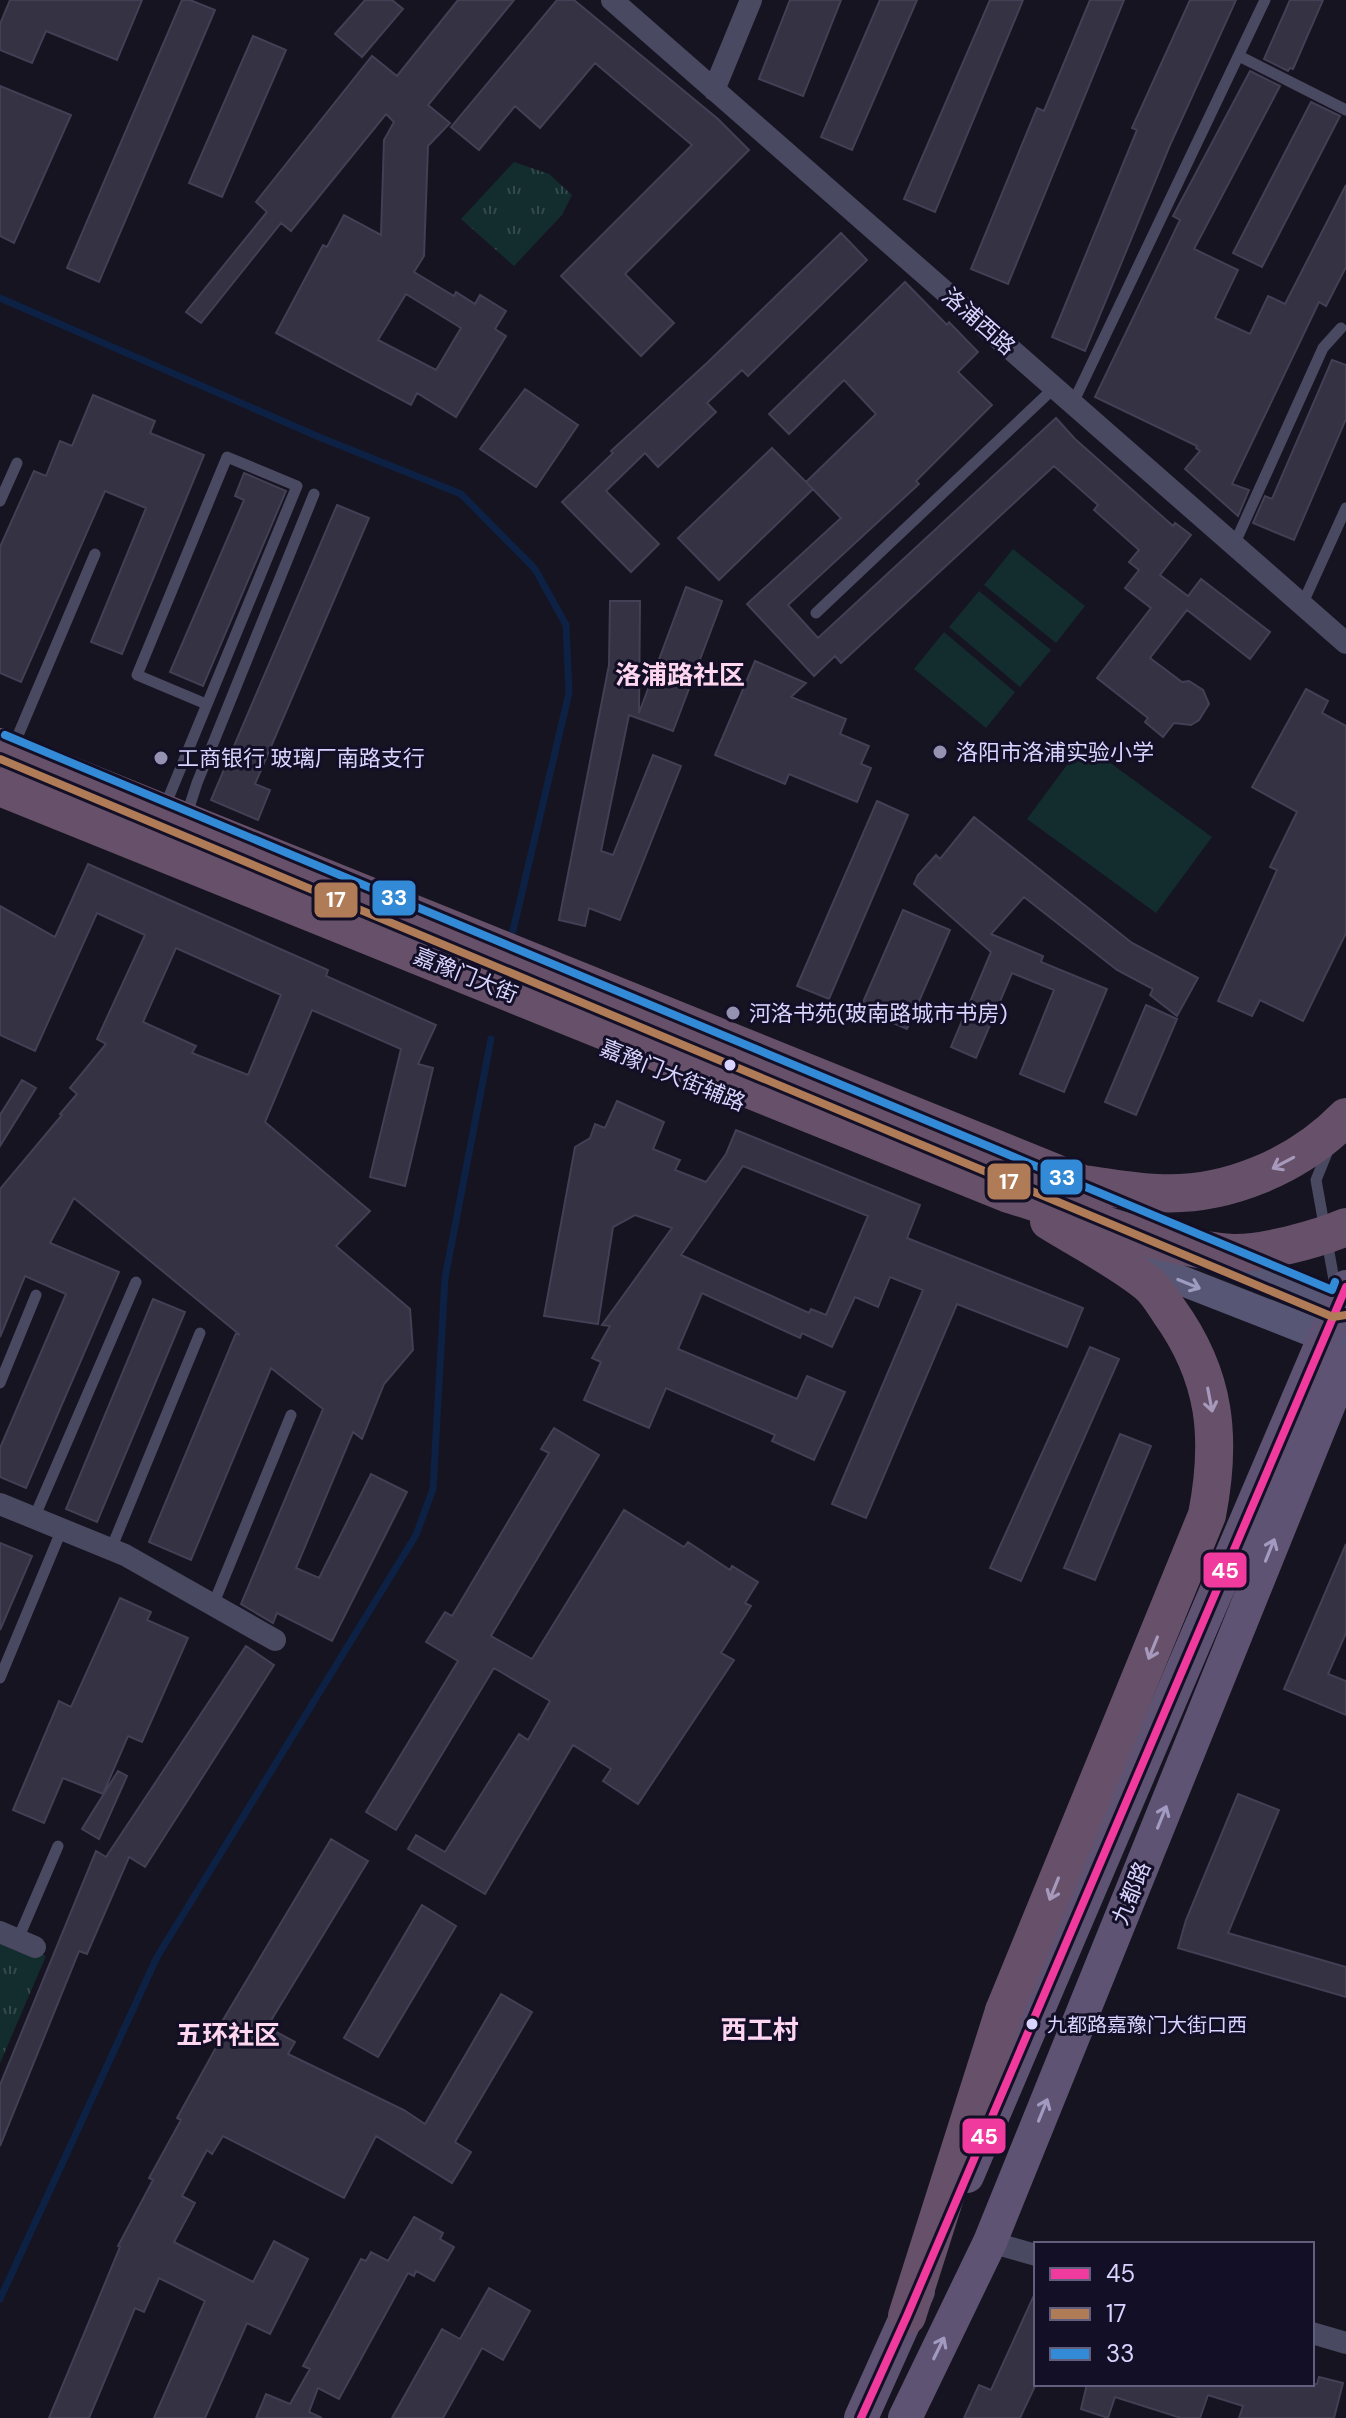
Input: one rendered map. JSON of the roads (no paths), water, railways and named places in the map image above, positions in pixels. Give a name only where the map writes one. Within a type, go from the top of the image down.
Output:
[{"type":"highway","name":"嘉豫门大街","points":[[4,748],[1083,1184],[1158,1194],[1226,1187],[1282,1165],[1328,1136],[1346,1117]]},
{"type":"highway","name":"嘉豫门大街","points":[[0,787],[1006,1193],[1175,1245],[1235,1253],[1317,1239],[1346,1227]]},
{"type":"highway","points":[[907,2316],[1004,2011],[1207,1515],[1214,1477],[1213,1415],[1206,1377],[1184,1332],[1149,1284],[1006,1193]]},
{"type":"main road","name":"嘉豫门大街辅路","points":[[4,748],[1343,1301]]},
{"type":"main road","name":"嘉豫门大街辅路","points":[[0,803],[1334,1341]]},
{"type":"main road","name":"九都路","points":[[861,2418],[1334,1341],[1343,1301]]},
{"type":"main road","name":"九都路","points":[[905,2418],[990,2242],[1346,1362]]},
{"type":"street","name":"洛浦西路","points":[[612,0],[1346,643]]},
{"type":"street","points":[[714,90],[751,0]]},
{"type":"street","points":[[0,1504],[111,1549],[275,1640]]},
{"type":"street","points":[[990,2242],[1034,2254]]},
{"type":"street","points":[[1314,2334],[1346,2343]]},
{"type":"lane","points":[[1073,403],[1265,0]]},
{"type":"lane","points":[[1239,56],[1346,110]]},
{"type":"lane","points":[[1234,545],[1323,348],[1344,325]]},
{"type":"lane","points":[[816,613],[1054,388]]},
{"type":"lane","points":[[174,817],[206,704],[297,486],[227,457],[137,675],[206,704]]},
{"type":"lane","points":[[0,501],[17,463]]},
{"type":"lane","points":[[174,817],[197,783],[314,494]]},
{"type":"lane","points":[[1302,605],[1346,508]]},
{"type":"lane","points":[[4,748],[95,554]]},
{"type":"lane","points":[[1343,1301],[1316,1180],[1346,1107]]},
{"type":"lane","points":[[34,1518],[136,1282]]},
{"type":"lane","points":[[0,1383],[36,1295]]},
{"type":"lane","points":[[111,1549],[200,1333]]},
{"type":"lane","points":[[213,1605],[291,1415]]},
{"type":"lane","points":[[0,1678],[62,1529]]},
{"type":"lane","points":[[18,1939],[58,1846]]},
{"type":"waterway","points":[[0,298],[319,437],[461,494],[535,569],[566,625],[569,693],[511,939]]},
{"type":"waterway","points":[[0,2299],[157,1957],[416,1535],[433,1489],[445,1278],[491,1039]]},
{"type":"place","name":"洛阳市洛浦实验小学","points":[[940,752]]},
{"type":"place","name":"工商银行 玻璃厂南路支行","points":[[161,758]]},
{"type":"place","name":"河洛书苑(玻南路城市书房)","points":[[733,1013]]},
{"type":"place","name":"九都路嘉豫门大街口西","points":[[1032,2024]]},
{"type":"district","name":"洛浦路社区","points":[[680,675]]},
{"type":"district","name":"西工村","points":[[760,2030]]},
{"type":"district","name":"五环社区","points":[[228,2035]]}]
